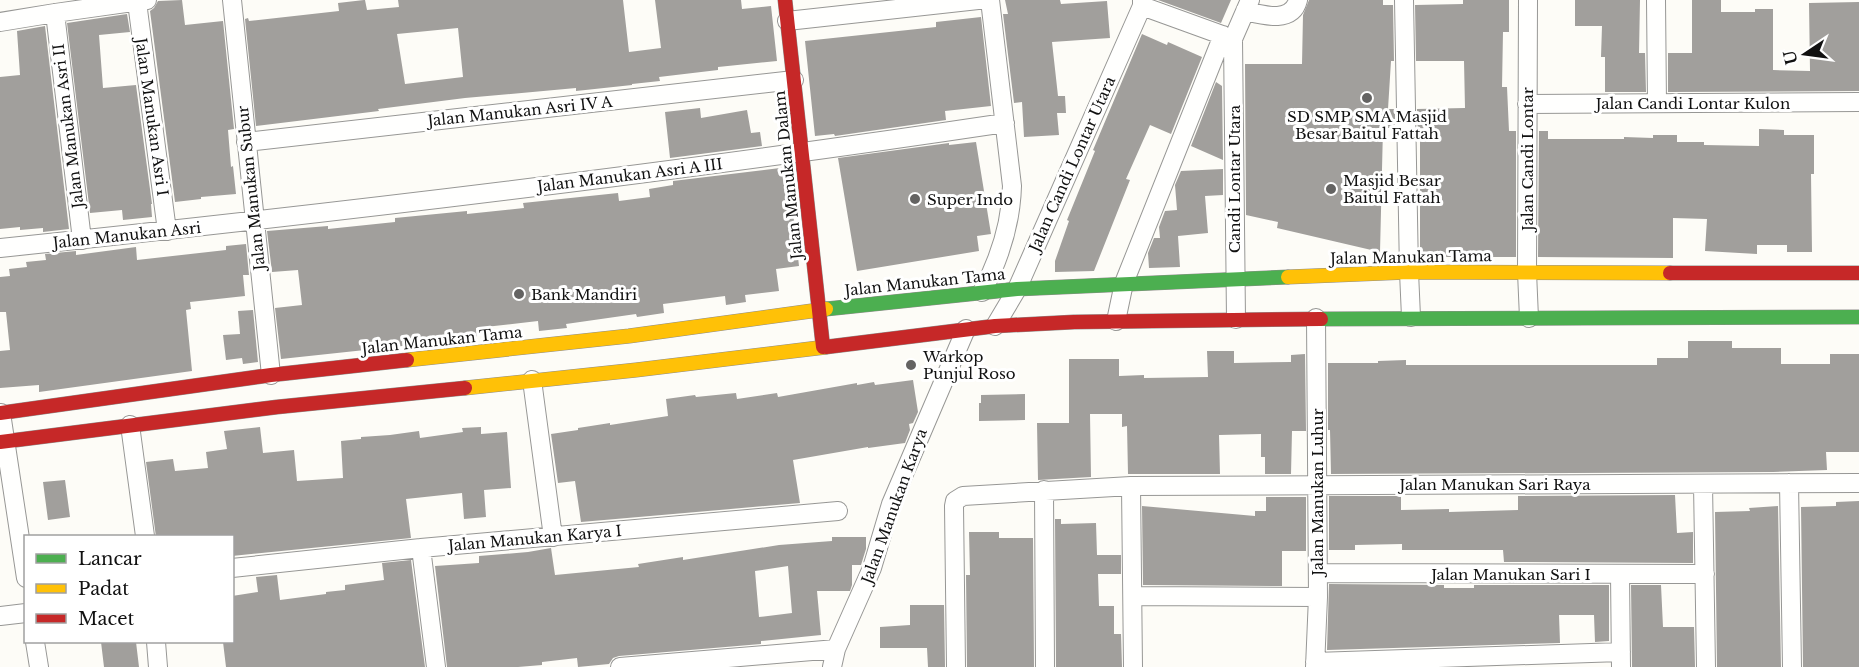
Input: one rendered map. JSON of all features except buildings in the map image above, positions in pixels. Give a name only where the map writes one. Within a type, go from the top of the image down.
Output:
[{"type":"street","name":"Jalan Manukan Subur","points":[[232,0],[271,375]]},
{"type":"street","name":"Jalan Manukan Dalam","points":[[785,0],[823,346]]},
{"type":"street","points":[[788,21],[978,0]]},
{"type":"street","points":[[982,292],[997,259],[1012,202],[1011,166],[990,0]]},
{"type":"street","points":[[1116,321],[1124,283],[1228,37],[1247,5],[1265,16],[1277,16],[1290,13],[1298,0]]},
{"type":"street","points":[[1404,0],[1411,317]]},
{"type":"street","name":"Jalan Candi Lontar","points":[[1528,0],[1527,272],[1529,318]]},
{"type":"street","points":[[1656,0],[1658,103]]},
{"type":"street","points":[[0,22],[142,1]]},
{"type":"street","name":"Jalan Manukan Asri I","points":[[142,1],[167,231]]},
{"type":"street","points":[[1142,3],[1228,37]]},
{"type":"street","name":"Jalan Candi Lontar Utara","points":[[995,326],[1017,289],[1142,3]]},
{"type":"street","name":"Jalan Manukan Asri II","points":[[55,13],[82,240]]},
{"type":"street","name":"Candi Lontar Utara","points":[[1228,37],[1236,319]]},
{"type":"street","name":"Jalan Manukan Asri IV A","points":[[246,142],[794,80]]},
{"type":"street","name":"Jalan Candi Lontar Kulon","points":[[1527,104],[1859,102]]},
{"type":"street","name":"Jalan Manukan Asri A III","points":[[255,221],[802,153],[1005,123]]},
{"type":"street","name":"Jalan Manukan Asri","points":[[0,248],[255,221]]},
{"type":"street","name":"Jalan Manukan Tama","points":[[1,413],[172,404],[277,407],[532,380],[632,353],[820,310],[1017,289],[1409,272],[1859,273]]},
{"type":"street","name":"Jalan Manukan Tama","points":[[3,449],[130,425],[172,404],[271,375],[632,353],[823,346],[995,326],[1116,321],[1411,317],[1859,317]]},
{"type":"street","name":"Jalan Manukan Luhur","points":[[1315,665],[1318,597],[1316,318]]},
{"type":"street","name":"Jalan Manukan Karya","points":[[620,667],[834,658],[872,568],[891,504],[966,329]]},
{"type":"street","points":[[532,380],[553,537]]},
{"type":"street","points":[[1,413],[3,449],[24,567]]},
{"type":"street","points":[[130,425],[146,535]]},
{"type":"street","points":[[1789,483],[1792,667]]},
{"type":"street","name":"Jalan Manukan Sari Raya","points":[[957,667],[954,506],[958,497],[1131,486],[1859,483]]},
{"type":"street","points":[[1703,484],[1706,667]]},
{"type":"street","points":[[1131,486],[1133,667]]},
{"type":"street","points":[[1044,490],[1045,667]]},
{"type":"street","name":"Jalan Manukan Karya I","points":[[234,568],[421,548],[838,511]]},
{"type":"street","points":[[421,548],[436,667]]},
{"type":"street","name":"Jalan Manukan Sari I","points":[[1318,573],[1705,574]]},
{"type":"street","points":[[1315,665],[1621,659],[1620,574]]},
{"type":"street","points":[[1133,596],[1318,597]]},
{"type":"street","points":[[0,616],[24,613]]},
{"type":"street","points":[[35,643],[39,667]]},
{"type":"street","points":[[156,643],[158,667]]},
{"type":"traffic: fast","points":[[826,309],[1017,289],[1288,277]]},
{"type":"traffic: fast","points":[[1321,319],[1859,317]]},
{"type":"traffic: slow","points":[[1288,277],[1409,272],[1670,273]]},
{"type":"traffic: slow","points":[[407,360],[629,336],[826,309]]},
{"type":"traffic: slow","points":[[465,388],[826,347]]},
{"type":"traffic: jam","points":[[785,0],[823,347]]},
{"type":"traffic: jam","points":[[1670,273],[1859,273]]},
{"type":"traffic: jam","points":[[826,347],[995,326],[1074,322],[1321,319]]},
{"type":"traffic: jam","points":[[0,413],[271,375],[407,360]]},
{"type":"traffic: jam","points":[[0,442],[277,407],[465,388]]},
{"type":"place","name":"SD SMP SMA Masjid Besar Baitul Fattah","points":[[1367,98]]},
{"type":"place","name":"Masjid Besar Baitul Fattah","points":[[1331,189]]},
{"type":"place","name":"Super Indo","points":[[915,199]]},
{"type":"place","name":"Bank Mandiri","points":[[519,294]]},
{"type":"place","name":"Warkop Punjul Roso","points":[[911,365]]}]
